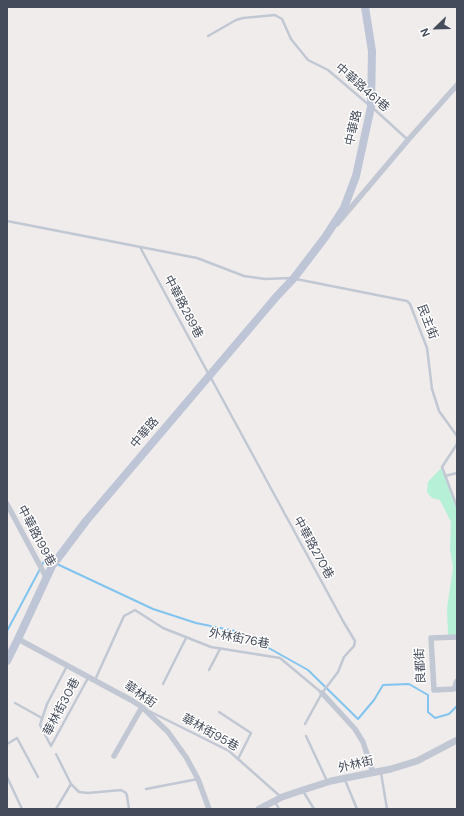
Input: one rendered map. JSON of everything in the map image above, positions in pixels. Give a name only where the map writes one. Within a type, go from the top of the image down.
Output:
[{"type":"main road","name":"中華路","points":[[7,661],[10,647],[18,639],[52,566],[86,521],[209,375],[294,278],[326,236],[344,208],[356,176],[371,107],[372,51],[365,7]]},
{"type":"street","name":"中華路","points":[[326,236],[457,85]]},
{"type":"street","name":"中華路199巷","points":[[7,504],[46,577]]},
{"type":"street","name":"良都街","points":[[457,637],[431,638],[434,690],[454,689],[457,681]]},
{"type":"street","name":"華林街","points":[[18,639],[142,707],[168,732],[186,757],[198,780],[209,809]]},
{"type":"street","name":"外林街76巷","points":[[322,693],[355,729],[363,742],[373,772]]},
{"type":"street","points":[[114,756],[142,707]]},
{"type":"street","name":"外林街","points":[[259,809],[282,797],[328,782],[417,762],[457,740]]},
{"type":"lane","name":"中華路461巷","points":[[208,36],[236,20],[275,15],[282,19],[291,39],[308,60],[328,70],[408,140]]},
{"type":"lane","points":[[7,221],[197,258],[244,276],[265,279],[294,278]]},
{"type":"lane","name":"中華路289巷","points":[[140,247],[209,375]]},
{"type":"lane","name":"民主街","points":[[294,278],[407,301],[410,304],[427,348],[432,389],[439,411],[457,436]]},
{"type":"lane","name":"中華路270巷","points":[[209,375],[343,621],[355,640],[354,646],[344,657],[338,672],[322,693],[304,724]]},
{"type":"lane","points":[[457,444],[442,467],[457,507]]},
{"type":"lane","points":[[445,476],[457,473]]},
{"type":"lane","name":"外林街76巷","points":[[95,680],[124,616],[135,610],[163,628],[211,647],[280,658],[322,693]]},
{"type":"lane","points":[[163,684],[186,638]]},
{"type":"lane","points":[[209,670],[220,648]]},
{"type":"lane","points":[[14,703],[42,718],[47,704],[67,665]]},
{"type":"lane","name":"華林街30巷","points":[[42,718],[40,725],[51,746],[89,677]]},
{"type":"lane","name":"華林街95巷","points":[[142,707],[229,751],[282,797]]},
{"type":"lane","points":[[219,712],[251,733],[238,759]]},
{"type":"lane","points":[[306,736],[328,782]]},
{"type":"lane","points":[[8,743],[17,738],[38,777]]},
{"type":"lane","points":[[56,754],[71,784],[79,792],[88,793],[121,790],[126,793],[129,809]]},
{"type":"lane","points":[[380,770],[387,809]]},
{"type":"lane","points":[[7,777],[22,809]]},
{"type":"lane","points":[[344,778],[357,809]]},
{"type":"lane","points":[[146,789],[198,780]]},
{"type":"lane","points":[[56,809],[71,784]]},
{"type":"lane","points":[[303,790],[314,809]]},
{"type":"lane","points":[[275,801],[278,809]]},
{"type":"green space","points":[[441,468],[457,509],[457,635],[448,635],[447,608],[453,568],[450,549],[451,522],[440,500],[432,498],[427,492],[428,482]]},
{"type":"waterway","points":[[42,565],[45,559],[53,563]]},
{"type":"waterway","points":[[57,564],[153,609],[196,623],[240,632],[308,670],[358,719],[374,700],[383,685],[409,684],[428,695],[428,712],[435,718],[449,714],[457,706]]},
{"type":"waterway","points":[[7,631],[40,569]]}]
